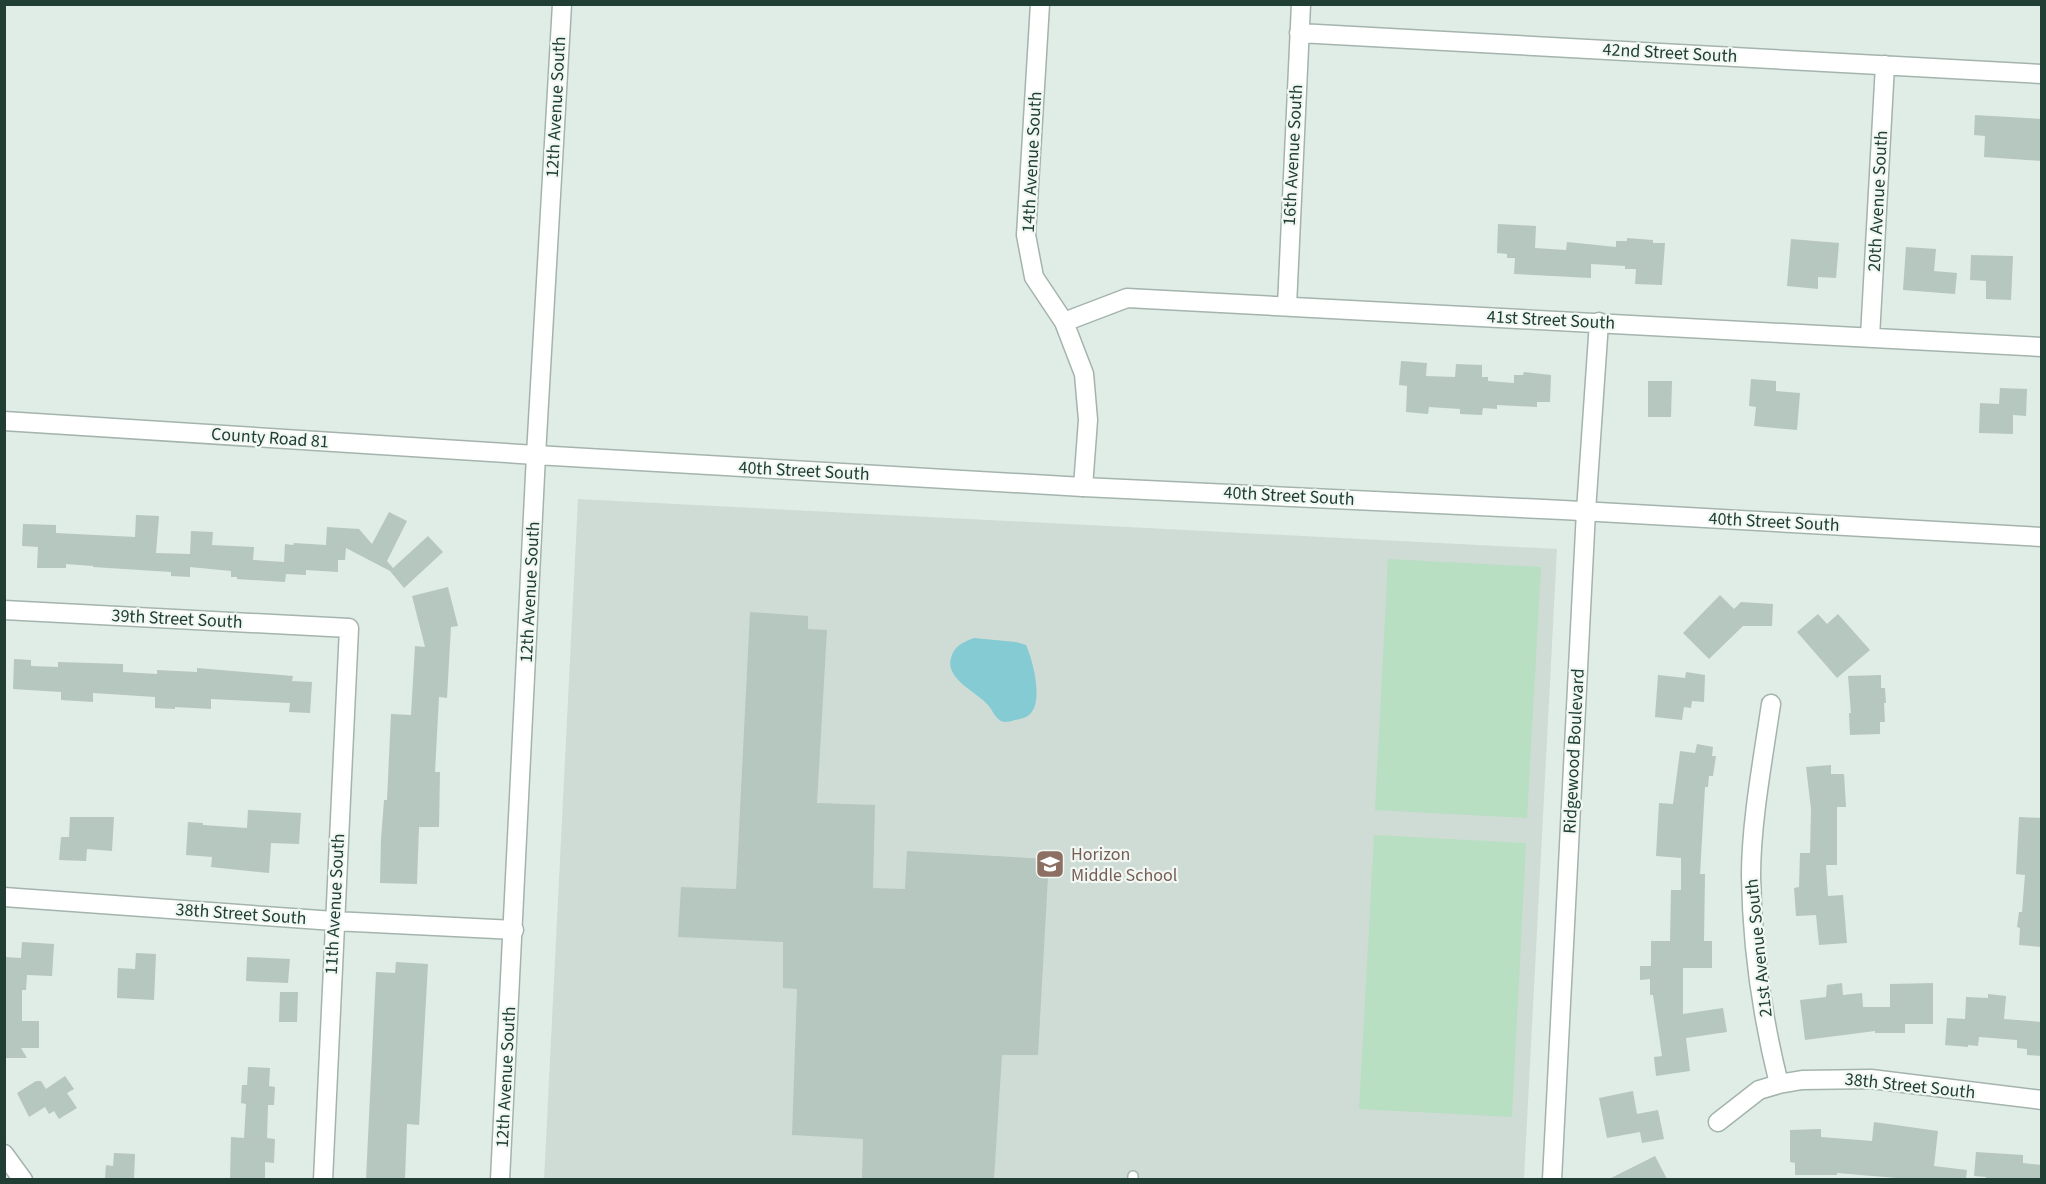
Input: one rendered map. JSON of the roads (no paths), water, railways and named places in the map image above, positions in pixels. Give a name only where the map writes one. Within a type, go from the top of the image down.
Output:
[{"type":"street","name":"12th Avenue South","points":[[500,1179],[562,4]]},
{"type":"street","name":"14th Avenue South","points":[[1040,4],[1026,235],[1034,277],[1064,322],[1084,374],[1088,420],[1083,487]]},
{"type":"street","name":"16th Avenue South","points":[[1287,306],[1301,4]]},
{"type":"street","name":"42nd Street South","points":[[1299,33],[2042,74]]},
{"type":"street","name":"20th Avenue South","points":[[1870,337],[1885,65]]},
{"type":"street","name":"41st Street South","points":[[1064,322],[1127,298],[2042,347]]},
{"type":"street","name":"Ridgewood Boulevard","points":[[1552,1179],[1586,511],[1599,322]]},
{"type":"street","name":"County Road 81","points":[[4,422],[537,454]]},
{"type":"street","name":"40th Street South","points":[[537,454],[1083,487],[1586,511],[2042,537]]},
{"type":"street","name":"39th Street South","points":[[4,610],[349,628]]},
{"type":"street","name":"11th Avenue South","points":[[323,1179],[349,628]]},
{"type":"street","name":"21st Avenue South","points":[[1772,704],[1763,757],[1751,876],[1754,933],[1762,1002],[1779,1084]]},
{"type":"street","name":"38th Street South","points":[[4,897],[334,921],[514,930]]},
{"type":"street","name":"38th Street South","points":[[1718,1122],[1759,1090],[1802,1080],[1871,1079],[2042,1100]]},
{"type":"street","points":[[4,1154],[23,1179]]},
{"type":"water","points":[[974,638],[1026,645],[1034,670],[1037,690],[1035,707],[1028,716],[1002,721],[996,717],[986,703],[956,678],[950,665],[952,654],[960,645]]},
{"type":"place","name":"Horizon Middle School","points":[[1050,864]]}]
